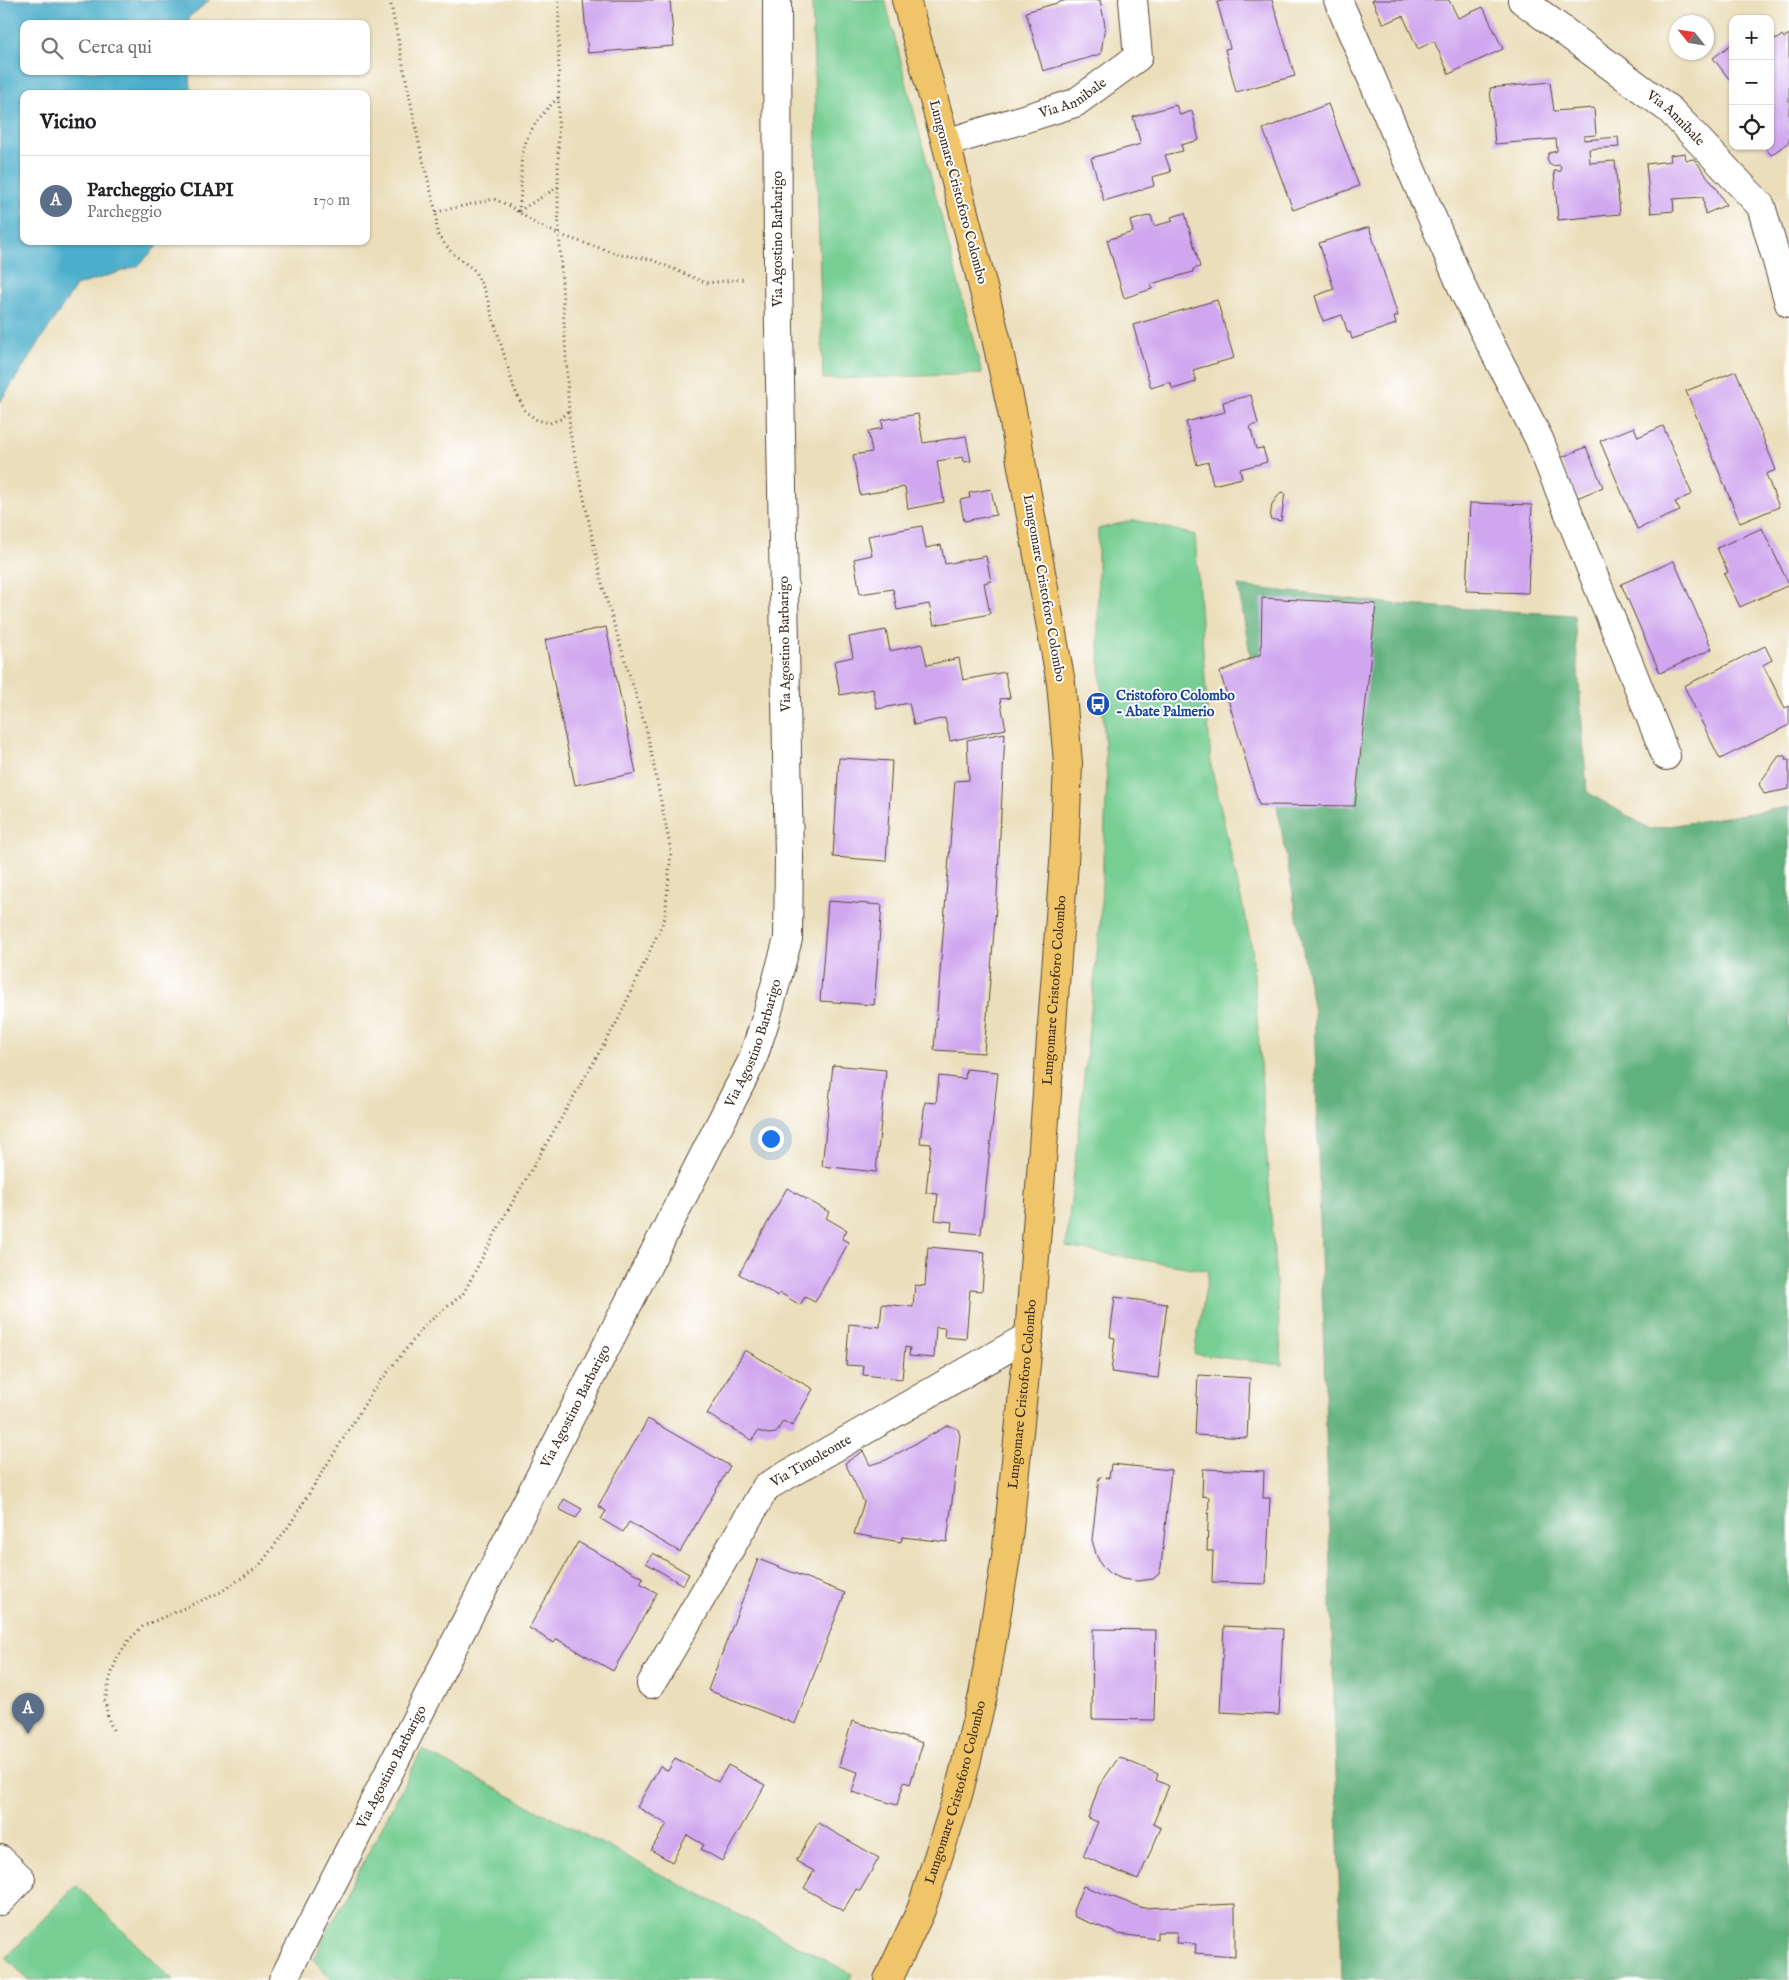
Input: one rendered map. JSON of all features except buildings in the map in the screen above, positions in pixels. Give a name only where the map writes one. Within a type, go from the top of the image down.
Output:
[{"type":"main road","name":"Lungomare Cristoforo Colombo","points":[[888,1980],[921,1910],[958,1795],[983,1694],[1006,1556],[1028,1336],[1064,863],[1068,763],[1061,683],[1012,411],[996,338],[946,143],[906,0]]},
{"type":"street","name":"Via Agostino Barbarigo","points":[[290,1977],[752,1061],[768,1015],[788,939],[789,876],[778,275],[777,0]]},
{"type":"street","name":"Via Annibale","points":[[946,143],[1075,103],[1138,57],[1133,0]]},
{"type":"street","points":[[1338,0],[1464,294],[1539,439],[1666,756]]},
{"type":"street","name":"Via Annibale","points":[[1522,0],[1670,110],[1762,206],[1789,303]]},
{"type":"street","name":"Via Timoleonte","points":[[651,1684],[766,1487],[1028,1336]]},
{"type":"street","points":[[0,1859],[21,1879],[0,1900]]},
{"type":"path","points":[[390,0],[420,148],[436,212],[437,234],[452,253],[474,270],[485,291],[514,388],[525,411],[537,420],[550,423],[560,419],[569,410]]},
{"type":"path","points":[[113,1730],[108,1718],[106,1701],[110,1678],[117,1658],[129,1640],[143,1626],[221,1592],[259,1566],[289,1526],[372,1392],[426,1324],[463,1294],[504,1217],[618,1020],[665,918],[671,851],[647,732],[603,588],[570,432],[558,187],[559,0]]},
{"type":"path","points":[[518,212],[521,199],[521,167],[524,143],[532,126],[558,98]]},
{"type":"path","points":[[518,212],[558,187]]},
{"type":"path","points":[[436,212],[494,199],[533,222],[560,235],[621,255],[650,259],[706,283],[778,275]]},
{"type":"green space","points":[[812,0],[885,0],[982,374],[823,379]]},
{"type":"green space","points":[[1134,520],[1195,535],[1211,765],[1252,948],[1282,1365],[1194,1354],[1209,1271],[1066,1247],[1100,925],[1107,781],[1098,631],[1098,529]]},
{"type":"green space","points":[[1238,586],[1403,605],[1574,615],[1587,792],[1650,829],[1789,807],[1789,1980],[1342,1980],[1314,1012]]},
{"type":"green space","points":[[422,1750],[852,1974],[849,1980],[332,1980],[313,1959]]},
{"type":"green space","points":[[76,1885],[173,1980],[28,1980],[6,1958]]},
{"type":"water","points":[[0,0],[210,0],[189,17],[189,20],[20,20],[20,75],[190,75],[191,90],[20,90],[20,245],[158,245],[138,266],[76,286],[0,402]]},
{"type":"place","name":"Cristoforo Colombo - Abate Palmerio","points":[[1098,704]]},
{"type":"place","name":"Parcheggio CIAPI","points":[[28,1734]]}]
